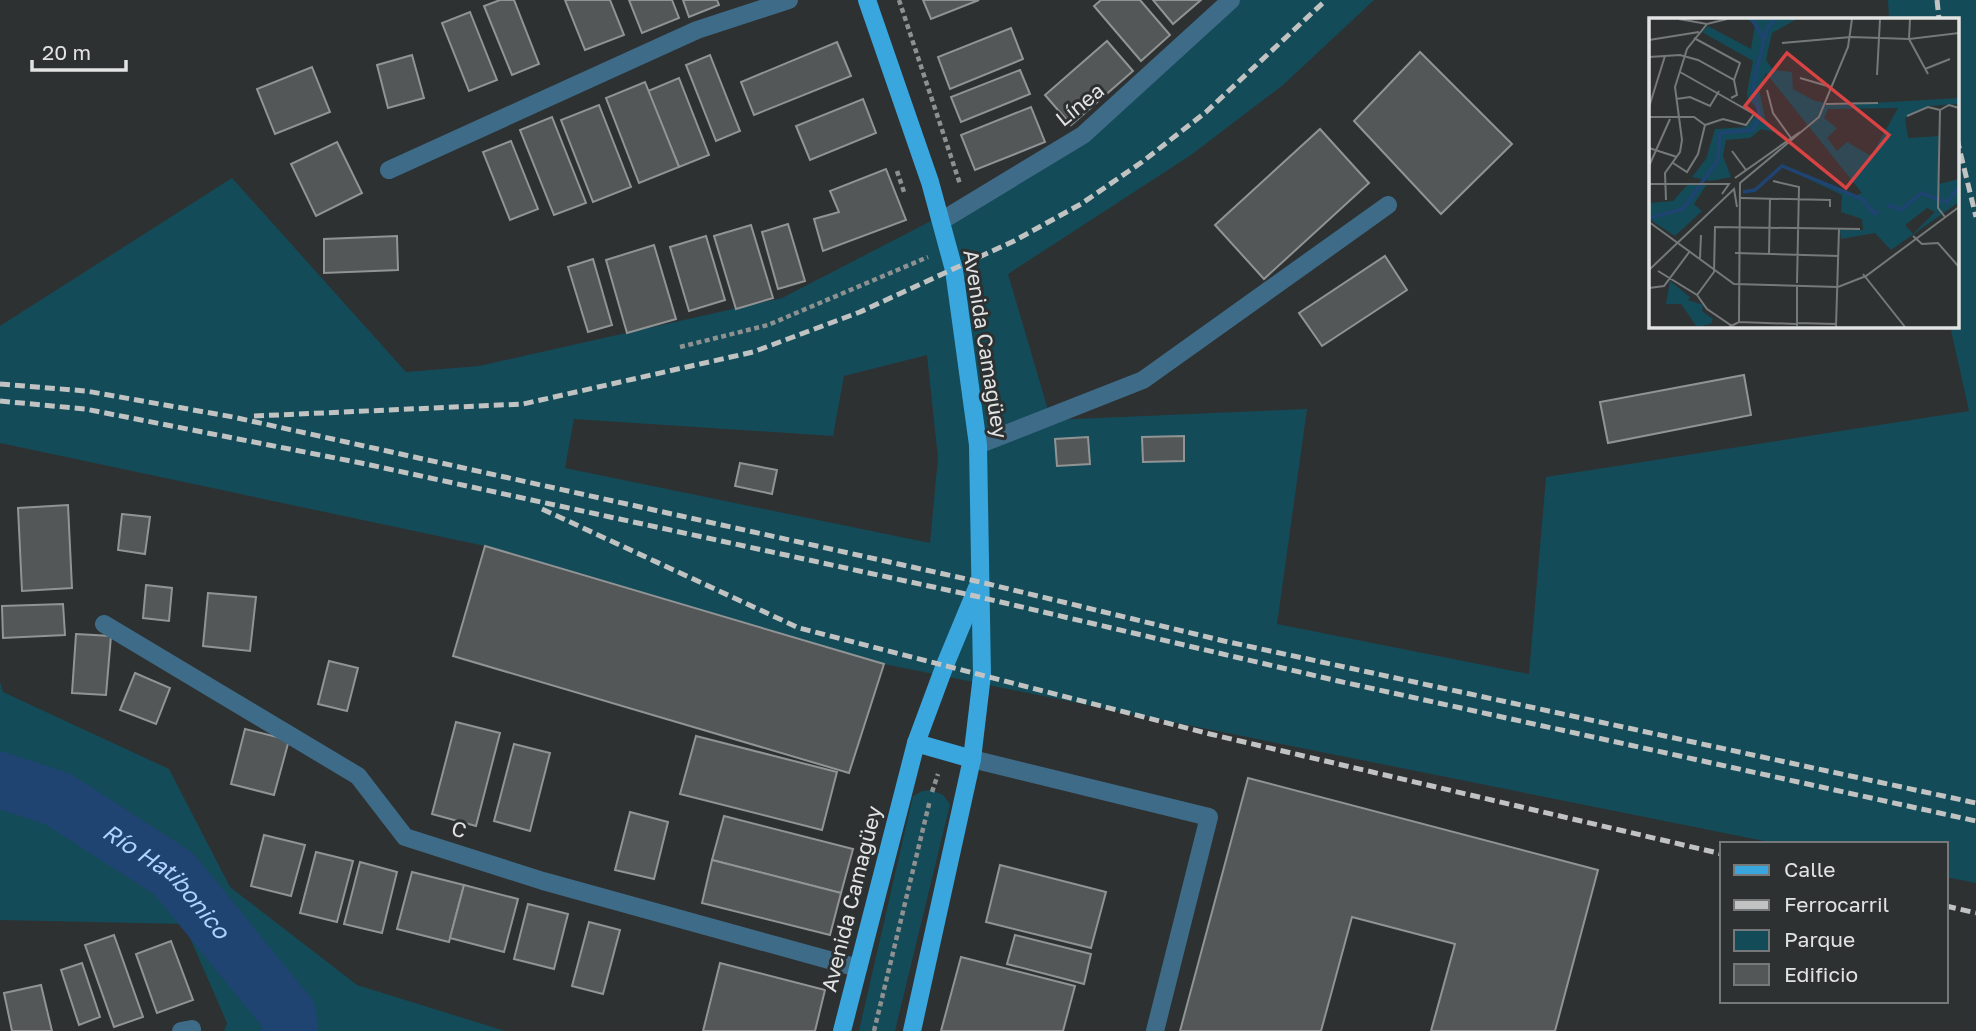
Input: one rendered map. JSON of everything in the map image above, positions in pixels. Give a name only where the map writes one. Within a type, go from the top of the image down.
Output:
[{"type":"main road","name":"Avenida Camagüey","points":[[867,0],[930,182],[954,270],[978,444],[982,675],[972,759],[912,1031]]},
{"type":"main road","name":"Avenida Camagüey","points":[[842,1031],[916,743],[980,582]]},
{"type":"main road","points":[[916,743],[972,759]]},
{"type":"street","points":[[389,170],[697,30],[789,0]]},
{"type":"street","name":"Línea","points":[[941,221],[1083,135],[1231,0]]},
{"type":"street","points":[[978,444],[1143,380],[1388,205]]},
{"type":"street","name":"C","points":[[104,624],[358,776],[405,837],[543,881],[858,968]]},
{"type":"street","points":[[972,759],[1209,817],[1155,1031]]},
{"type":"path","points":[[899,0],[961,187]]},
{"type":"path","points":[[903,188],[907,200]]},
{"type":"path","points":[[925,245],[931,268]]},
{"type":"path","points":[[680,347],[768,325],[929,256]]},
{"type":"path","points":[[874,1031],[932,790],[946,752]]},
{"type":"green space","points":[[1235,0],[1374,0],[1283,85],[1191,155],[1008,274],[1051,420],[1307,409],[1277,624],[1529,674],[1546,477],[1969,411],[1950,327],[1958,327],[1958,18],[1889,18],[1888,0],[1976,0],[1976,883],[1948,877],[1948,842],[1769,842],[884,664],[485,546],[0,443],[0,326],[232,178],[406,372],[479,366],[782,298],[1080,144]],"holes":[[[927,355],[938,458],[930,543],[565,468],[574,419],[833,436],[844,376]]]},
{"type":"green space","points":[[0,682],[3,692],[169,769],[230,887],[357,985],[505,1031],[224,1031],[227,1023],[184,924],[0,920]]},
{"type":"green space","points":[[932,790],[943,795],[950,804],[895,1031],[859,1031],[913,796]]},
{"type":"building","points":[[500,0],[514,0],[539,64],[512,75],[484,6]]},
{"type":"building","points":[[565,0],[610,0],[624,35],[585,50]]},
{"type":"building","points":[[629,0],[672,0],[679,18],[642,33]]},
{"type":"building","points":[[683,0],[717,0],[719,5],[689,17]]},
{"type":"building","points":[[923,0],[979,0],[931,19]]},
{"type":"building","points":[[1101,0],[1140,0],[1170,35],[1141,61],[1094,6]]},
{"type":"building","points":[[1153,0],[1201,0],[1173,24]]},
{"type":"building","points":[[470,12],[497,80],[469,91],[442,23]]},
{"type":"building","points":[[1011,28],[1023,59],[950,89],[938,57]]},
{"type":"building","points":[[1107,41],[1133,71],[1071,125],[1045,95]]},
{"type":"building","points":[[837,42],[851,76],[754,115],[741,82]]},
{"type":"building","points":[[1420,52],[1512,144],[1441,214],[1354,121]]},
{"type":"building","points":[[412,55],[424,98],[388,108],[377,65]]},
{"type":"building","points":[[710,55],[740,131],[716,141],[686,65]]},
{"type":"building","points":[[312,67],[330,112],[275,134],[257,89]]},
{"type":"building","points":[[1020,70],[1030,94],[961,122],[951,97]]},
{"type":"building","points":[[679,78],[709,155],[679,167],[648,91]]},
{"type":"building","points":[[645,82],[679,167],[639,183],[606,98]]},
{"type":"building","points":[[863,99],[876,133],[810,160],[796,126]]},
{"type":"building","points":[[599,105],[631,187],[593,202],[561,120]]},
{"type":"building","points":[[1031,107],[1045,142],[975,170],[961,135]]},
{"type":"building","points":[[552,117],[586,203],[554,215],[520,130]]},
{"type":"building","points":[[1320,129],[1369,183],[1264,279],[1215,225]]},
{"type":"building","points":[[511,141],[538,209],[510,220],[483,152]]},
{"type":"building","points":[[337,142],[362,193],[316,216],[291,164]]},
{"type":"building","points":[[886,169],[906,220],[823,251],[814,219],[839,212],[830,191]]},
{"type":"building","points":[[788,224],[805,281],[778,289],[762,232]]},
{"type":"building","points":[[751,225],[773,298],[736,309],[714,236]]},
{"type":"building","points":[[397,236],[398,270],[324,273],[324,239]]},
{"type":"building","points":[[706,236],[725,300],[689,311],[670,247]]},
{"type":"building","points":[[654,245],[676,319],[627,333],[606,260]]},
{"type":"building","points":[[1385,256],[1407,290],[1322,346],[1299,313]]},
{"type":"building","points":[[593,259],[612,325],[588,332],[568,267]]},
{"type":"building","points":[[1744,375],[1751,415],[1608,443],[1600,402]]},
{"type":"building","points":[[1184,436],[1184,461],[1143,462],[1142,437]]},
{"type":"building","points":[[1088,437],[1090,464],[1057,466],[1055,439]]},
{"type":"building","points":[[740,463],[777,470],[772,494],[735,486]]},
{"type":"building","points":[[68,505],[72,588],[22,591],[18,508]]},
{"type":"building","points":[[122,514],[150,517],[145,554],[118,550]]},
{"type":"building","points":[[485,546],[884,664],[849,773],[453,656]]},
{"type":"building","points":[[146,585],[172,588],[169,621],[143,618]]},
{"type":"building","points":[[208,593],[256,597],[250,651],[203,646]]},
{"type":"building","points":[[63,604],[65,635],[3,638],[2,606]]},
{"type":"building","points":[[76,634],[111,636],[106,695],[72,693]]},
{"type":"building","points":[[329,661],[358,668],[347,711],[318,704]]},
{"type":"building","points":[[135,673],[170,688],[156,724],[120,710]]},
{"type":"building","points":[[456,722],[500,733],[476,826],[432,814]]},
{"type":"building","points":[[245,729],[289,740],[274,795],[231,784]]},
{"type":"building","points":[[696,736],[837,772],[822,830],[680,794]]},
{"type":"building","points":[[514,744],[550,753],[530,831],[494,821]]},
{"type":"building","points":[[1248,778],[1598,870],[1555,1031],[1431,1031],[1455,944],[1352,917],[1321,1031],[1180,1031]]},
{"type":"building","points":[[630,812],[668,822],[654,879],[615,870]]},
{"type":"building","points":[[724,816],[853,849],[841,893],[712,860]]},
{"type":"building","points":[[264,835],[305,845],[291,896],[251,886]]},
{"type":"building","points":[[316,852],[353,861],[337,922],[300,913]]},
{"type":"building","points":[[712,860],[841,893],[830,935],[702,903]]},
{"type":"building","points":[[360,862],[397,872],[382,933],[344,924]]},
{"type":"building","points":[[1000,865],[1106,892],[1091,948],[986,922]]},
{"type":"building","points":[[412,872],[464,885],[449,942],[397,929]]},
{"type":"building","points":[[464,885],[518,899],[504,952],[450,938]]},
{"type":"building","points":[[528,904],[568,914],[554,969],[514,959]]},
{"type":"building","points":[[589,922],[620,930],[603,994],[572,986]]},
{"type":"building","points":[[114,935],[143,1017],[114,1027],[85,945]]},
{"type":"building","points":[[1015,935],[1091,954],[1084,984],[1007,964]]},
{"type":"building","points":[[171,941],[193,1000],[157,1013],[136,954]]},
{"type":"building","points":[[961,957],[1075,986],[1063,1031],[941,1031]]},
{"type":"building","points":[[82,963],[100,1017],[79,1025],[61,970]]},
{"type":"building","points":[[720,963],[825,990],[815,1031],[703,1031]]},
{"type":"building","points":[[41,985],[52,1031],[12,1031],[4,993]]},
{"type":"waterway","name":"Río Hatibonico","points":[[0,780],[58,799],[174,874],[288,1014],[290,1031]]},
{"type":"railway","points":[[254,416],[523,404],[753,352],[860,312],[1014,241],[1081,204],[1142,162],[1206,112],[1326,0]]},
{"type":"railway","points":[[1937,0],[1939,18]]},
{"type":"railway","points":[[1958,143],[1976,217]]},
{"type":"railway","points":[[0,384],[86,391],[233,417],[980,582],[1224,641],[1976,803]]},
{"type":"railway","points":[[0,401],[85,409],[361,463],[975,596],[1338,681],[1976,821]]},
{"type":"railway","points":[[542,509],[799,628],[1210,734],[1720,854]]},
{"type":"railway","points":[[1948,906],[1976,913]]}]
